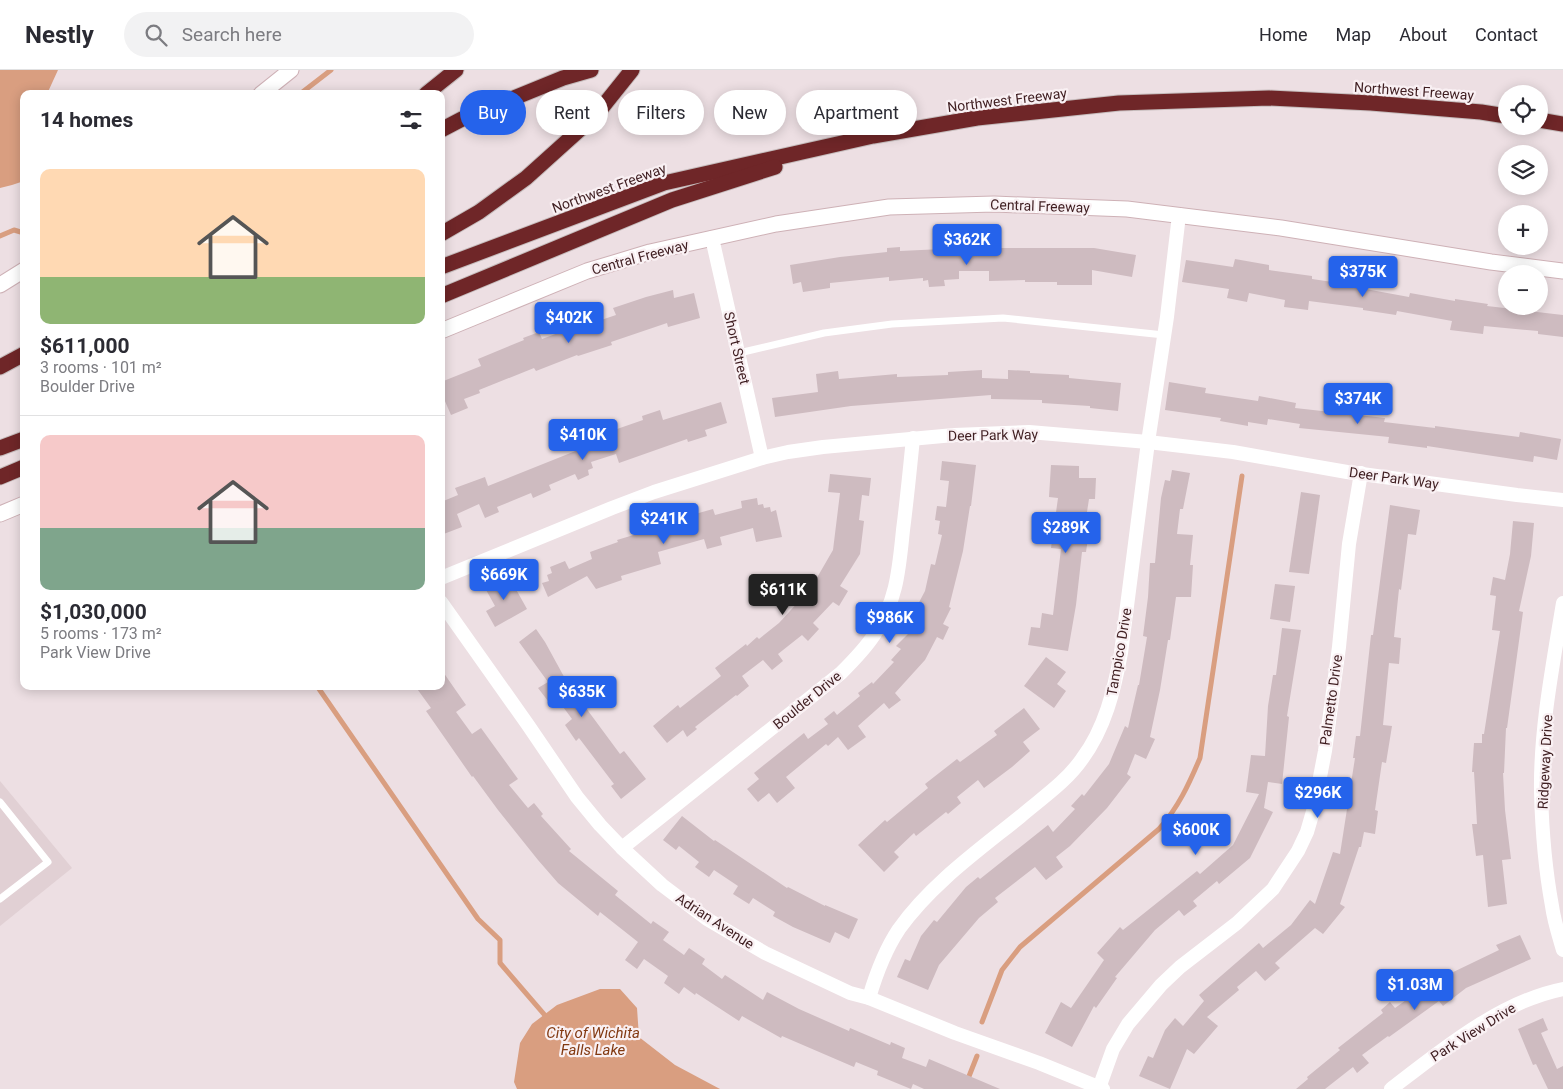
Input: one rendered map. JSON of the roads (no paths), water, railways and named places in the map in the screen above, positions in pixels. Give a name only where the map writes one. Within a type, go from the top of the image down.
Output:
[{"type":"highway","points":[[431,90],[456,70]]},
{"type":"highway","points":[[445,128],[563,78],[591,70]]},
{"type":"highway","points":[[445,232],[479,212],[526,178],[596,115],[632,70]]},
{"type":"highway","name":"Northwest Freeway","points":[[445,266],[664,184],[873,136],[977,118],[1139,102],[1269,98],[1371,103],[1498,115]]},
{"type":"highway","points":[[1548,122],[1563,124]]},
{"type":"highway","points":[[445,294],[672,200],[873,136]]},
{"type":"highway","points":[[0,367],[20,356]]},
{"type":"highway","points":[[0,448],[20,440]]},
{"type":"highway","points":[[0,477],[20,469]]},
{"type":"main road","points":[[266,90],[291,70]]},
{"type":"main road","name":"Central Freeway","points":[[445,329],[587,271],[650,252],[776,224],[889,208],[1002,204],[1127,209],[1281,228],[1491,262],[1563,271]]},
{"type":"main road","points":[[0,285],[20,272]]},
{"type":"main road","points":[[0,514],[20,506]]},
{"type":"street","name":"Tampico Drive","points":[[869,998],[877,972],[886,953],[899,930],[920,904],[968,860],[1064,780],[1082,760],[1098,734],[1113,694],[1121,654],[1179,215]]},
{"type":"street","name":"Short Street","points":[[712,238],[762,458]]},
{"type":"street","name":"Deer Park Way","points":[[445,576],[654,492],[762,458],[823,447],[913,438],[1029,432],[1148,442],[1233,452],[1361,473],[1563,500]]},
{"type":"street","name":"Boulder Drive","points":[[622,848],[841,673],[874,635],[886,614],[895,591],[901,557],[913,438]]},
{"type":"street","name":"Palmetto Drive","points":[[1101,1088],[1113,1049],[1128,1024],[1161,985],[1180,967],[1238,923],[1274,889],[1298,851],[1314,808],[1325,751],[1339,647],[1349,544],[1361,473]]},
{"type":"street","name":"Ridgeway Drive","points":[[1563,603],[1548,703],[1541,791],[1544,855],[1552,908],[1563,950]]},
{"type":"street","name":"Adrian Avenue","points":[[445,608],[577,797],[600,825],[662,885],[707,919],[765,953],[850,993],[869,998],[1101,1088]]},
{"type":"street","name":"Park View Drive","points":[[1391,1089],[1438,1053],[1515,1004],[1563,989]]},
{"type":"lane","points":[[739,352],[824,333],[892,324],[1003,318],[1164,335]]},
{"type":"lane","points":[[0,802],[48,862],[0,899]]},
{"type":"water","points":[[0,70],[58,70],[49,90],[20,90],[20,182],[0,188]]},
{"type":"water","name":"City of Wichita Falls Lake","points":[[600,989],[620,989],[637,1008],[639,1037],[675,1065],[720,1089],[517,1089],[514,1082],[520,1043],[532,1024],[557,1005]]},
{"type":"waterway","points":[[305,90],[331,70]]},
{"type":"waterway","points":[[0,236],[14,230],[20,232]]},
{"type":"waterway","points":[[982,1022],[1002,970],[1020,947],[1159,829],[1177,804],[1192,777],[1200,758],[1242,476]]},
{"type":"waterway","points":[[320,690],[478,919],[500,940],[500,963],[549,1020]]},
{"type":"waterway","points":[[964,1089],[977,1056]]}]
